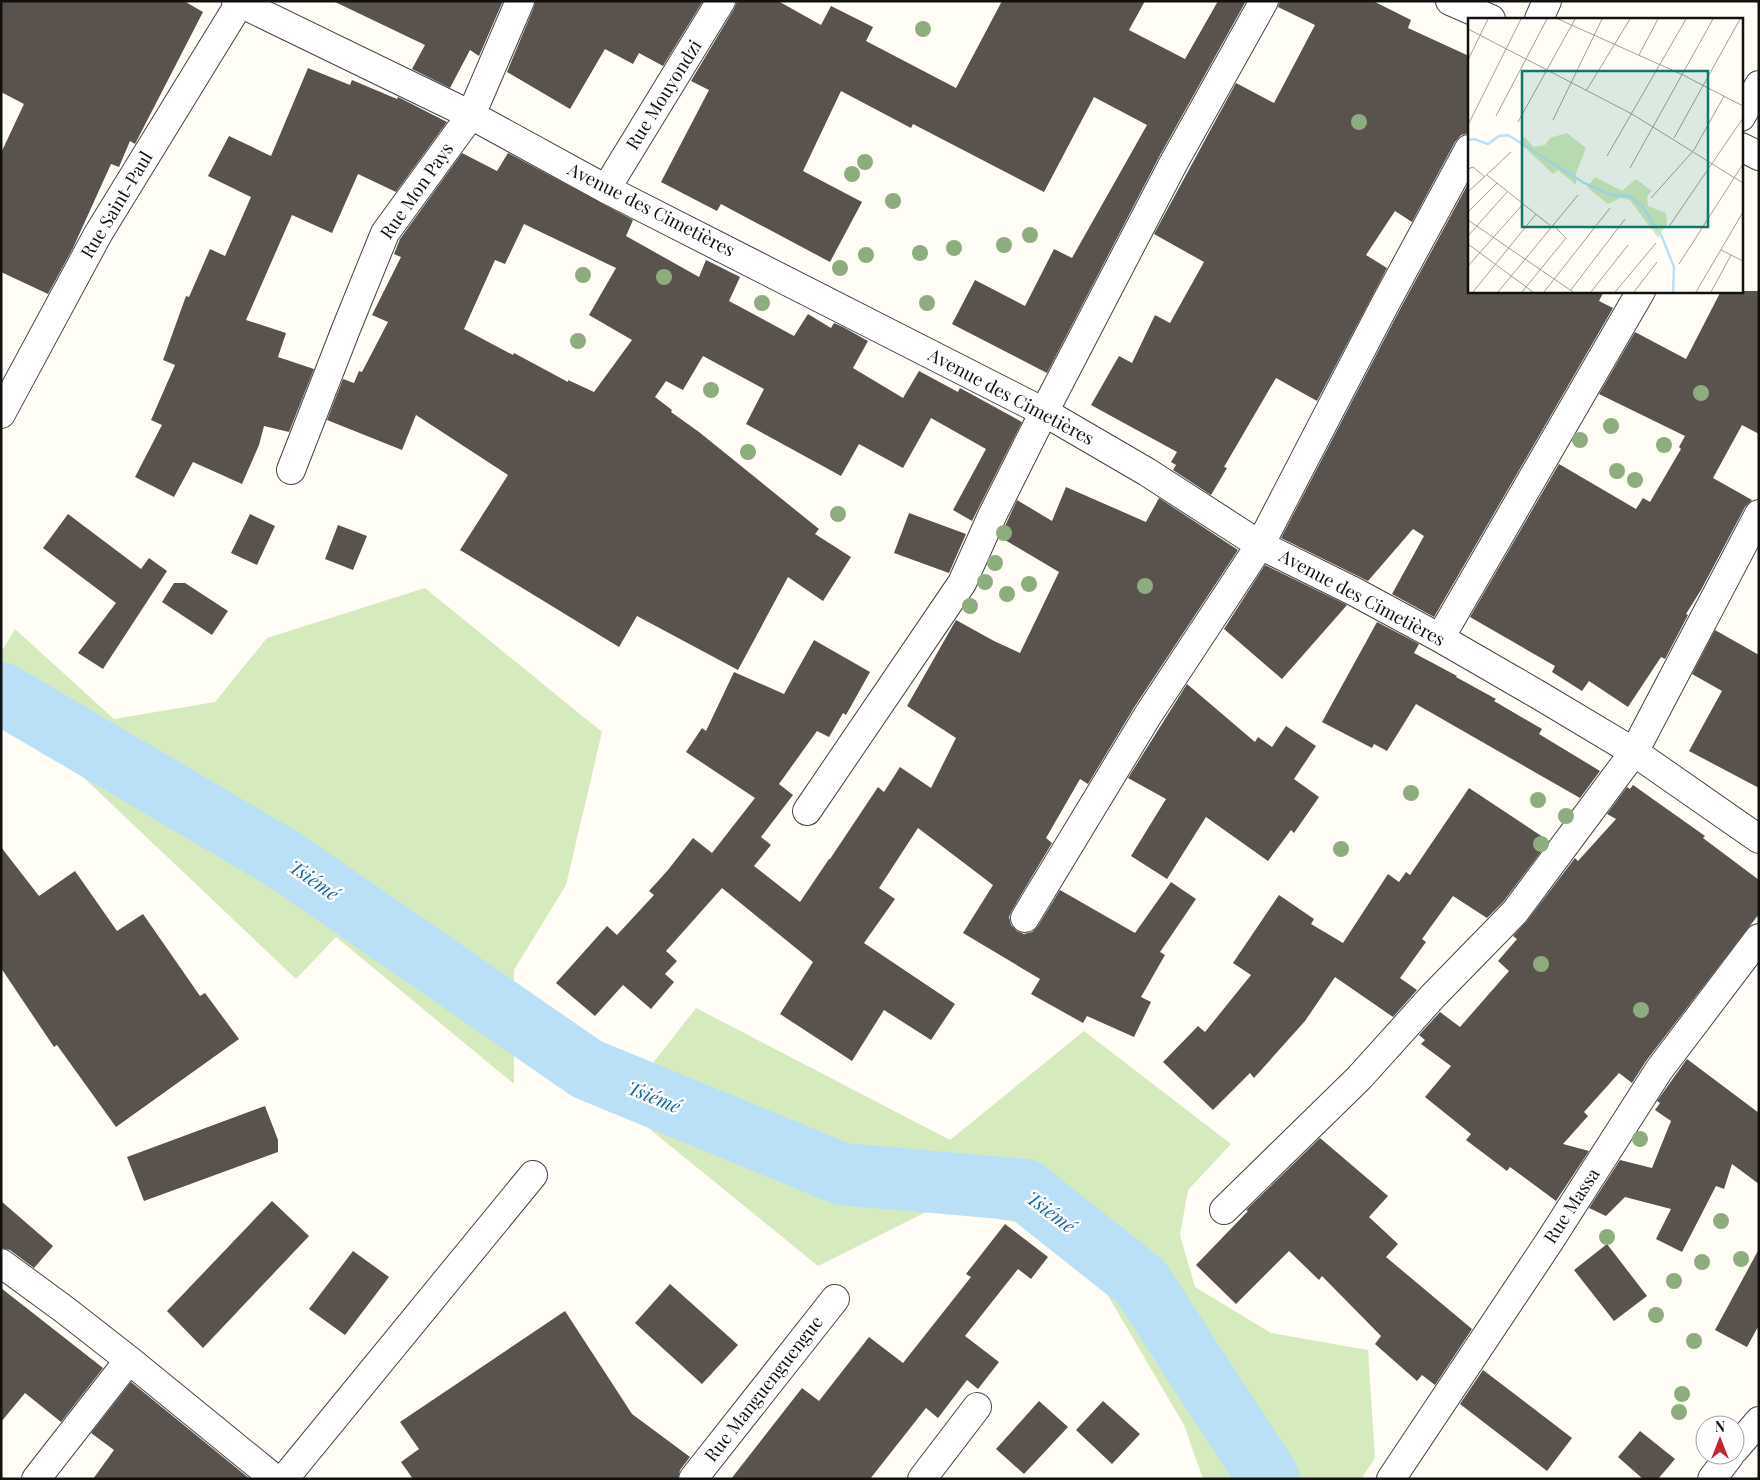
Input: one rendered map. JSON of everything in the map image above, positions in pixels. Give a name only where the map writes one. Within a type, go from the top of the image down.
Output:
[{"type":"street","name":"Rue Mon Pays","points":[[291,470],[385,233],[471,115],[520,1]]},
{"type":"street","name":"Rue Mouyondzi","points":[[606,189],[722,1]]},
{"type":"street","points":[[807,811],[962,583],[992,516],[1044,412],[1173,164],[1264,1]]},
{"type":"street","points":[[1450,1],[1489,18]]},
{"type":"street","points":[[1539,18],[1547,1]]},
{"type":"street","name":"Avenue des Cimetières","points":[[239,2],[471,115],[606,189],[1044,412],[1146,472],[1260,544],[1440,638],[1634,752],[1759,838]]},
{"type":"street","name":"Rue Saint-Paul","points":[[1,414],[98,234],[239,2]]},
{"type":"street","points":[[1742,116],[1759,85]]},
{"type":"street","points":[[1742,148],[1759,156]]},
{"type":"street","points":[[1025,918],[1148,715],[1260,544],[1384,306],[1468,151]]},
{"type":"street","points":[[1440,638],[1640,292]]},
{"type":"street","points":[[1224,1210],[1359,1078],[1434,996],[1515,912],[1634,752],[1759,514]]},
{"type":"street","name":"Rue Massa","points":[[1391,1479],[1549,1242],[1659,1070],[1759,938]]},
{"type":"street","points":[[2,1266],[65,1310],[129,1360],[292,1475],[532,1174]]},
{"type":"street","name":"Rue Manguenguengue","points":[[693,1479],[835,1299]]},
{"type":"street","points":[[36,1479],[129,1360]]},
{"type":"street","points":[[922,1479],[977,1407]]},
{"type":"street","points":[[1745,1437],[1759,1421]]},
{"type":"street","points":[[1712,1479],[1722,1465]]},
{"type":"green space","points":[[425,588],[602,732],[566,885],[514,970],[514,1084],[336,937],[296,979],[64,759],[1,702],[1,652],[15,629],[114,719],[215,702],[267,638]]},
{"type":"green space","points":[[696,1008],[950,1140],[1084,1031],[1231,1144],[1188,1190],[1180,1235],[1195,1287],[1271,1333],[1368,1350],[1375,1458],[1361,1479],[1203,1479],[1184,1425],[1104,1289],[1027,1224],[934,1208],[818,1266],[620,1105]]},
{"type":"building","points":[[1,1],[184,1],[203,12],[135,144],[130,141],[119,167],[111,164],[73,248],[48,294],[1,272],[1,153],[24,104],[1,92]]},
{"type":"building","points":[[333,1],[503,1],[479,56],[470,50],[450,88],[412,69],[425,45]]},
{"type":"building","points":[[535,1],[703,1],[663,66],[639,53],[633,64],[605,49],[570,109],[507,72]]},
{"type":"building","points":[[737,1],[778,1],[821,25],[831,6],[873,27],[866,41],[956,88],[1002,1],[1145,1],[1129,30],[1185,59],[1218,1],[1246,1],[1159,157],[1047,373],[952,324],[975,280],[1025,306],[1054,249],[1072,258],[1147,125],[1094,97],[1044,192],[913,124],[911,128],[841,91],[803,171],[862,202],[830,262],[721,204],[717,211],[661,182],[709,90],[691,81]]},
{"type":"building","points":[[1280,1],[1373,1],[1411,20],[1408,28],[1468,56],[1468,133],[1461,135],[1455,142],[1412,222],[1395,211],[1366,255],[1387,268],[1317,401],[1276,378],[1224,467],[1227,468],[1211,495],[1173,470],[1176,465],[1171,462],[1177,452],[1091,405],[1119,356],[1132,363],[1155,315],[1170,323],[1204,262],[1154,234],[1236,83],[1274,103],[1315,25],[1278,7]]},
{"type":"building","points":[[308,68],[350,85],[352,80],[397,99],[398,97],[447,122],[396,192],[358,174],[332,233],[292,215],[246,320],[286,333],[278,357],[314,369],[289,432],[264,426],[259,445],[242,484],[193,462],[174,497],[135,477],[162,425],[151,420],[175,365],[163,360],[186,296],[189,297],[210,249],[225,256],[251,197],[208,176],[229,136],[271,156]]},
{"type":"building","points":[[462,153],[497,171],[508,153],[633,220],[626,236],[699,277],[706,260],[740,277],[729,301],[794,336],[808,314],[831,328],[834,323],[868,341],[853,368],[903,398],[919,371],[958,392],[960,388],[1022,422],[972,521],[953,510],[986,449],[931,418],[903,468],[859,444],[841,476],[746,424],[764,389],[703,356],[683,390],[666,381],[655,397],[672,410],[671,412],[699,432],[819,529],[815,534],[851,557],[823,601],[788,577],[738,670],[637,616],[619,647],[460,550],[508,475],[416,415],[402,450],[327,420],[343,379],[354,383],[359,371],[362,372],[388,322],[372,315],[401,257],[394,254],[400,239]],"holes":[[[524,224],[616,268],[589,315],[632,340],[594,392],[568,380],[568,382],[464,329],[495,260],[505,264]]]},
{"type":"building","points":[[1468,184],[1468,292],[1604,292],[1599,301],[1613,308],[1434,617],[1392,594],[1424,536],[1413,529],[1368,581],[1281,538],[1398,313]]},
{"type":"building","points":[[1759,291],[1759,434],[1742,425],[1713,478],[1752,500],[1745,507],[1701,590],[1686,614],[1688,615],[1665,659],[1661,657],[1628,707],[1589,681],[1582,691],[1552,672],[1555,666],[1470,617],[1559,464],[1636,509],[1643,498],[1650,502],[1681,449],[1679,447],[1685,436],[1599,394],[1635,332],[1686,359],[1720,292]]},
{"type":"building","points":[[1066,487],[1146,522],[1159,498],[1238,550],[1135,706],[1088,784],[1080,779],[1046,838],[1052,843],[1009,917],[1011,925],[1017,931],[1024,934],[1032,932],[1038,926],[1060,890],[1135,933],[1171,882],[1196,899],[1160,952],[1165,955],[1141,997],[1151,1002],[1134,1037],[1087,1016],[1083,1023],[1031,994],[1040,979],[963,933],[993,885],[918,828],[879,888],[895,899],[864,943],[955,1004],[931,1040],[884,1010],[852,1061],[780,1014],[813,962],[722,888],[666,951],[677,961],[665,974],[674,982],[651,1009],[623,985],[595,1016],[556,983],[607,926],[617,935],[654,895],[649,891],[693,838],[712,853],[755,798],[686,752],[702,728],[706,731],[734,672],[784,694],[814,640],[870,672],[846,715],[843,713],[829,737],[817,731],[779,784],[793,795],[761,837],[771,845],[754,866],[800,902],[878,787],[884,792],[900,767],[931,788],[956,738],[907,706],[956,620],[1020,653],[1059,572],[1000,537],[1017,500],[1052,521]]},
{"type":"building","points":[[909,513],[966,534],[949,573],[894,553]]},
{"type":"building","points":[[68,514],[141,569],[149,558],[167,571],[103,669],[78,653],[116,603],[43,548]]},
{"type":"building","points":[[250,514],[275,526],[257,565],[231,553]]},
{"type":"building","points":[[338,525],[367,536],[353,570],[325,559]]},
{"type":"building","points":[[1265,565],[1347,605],[1282,679],[1224,629]]},
{"type":"building","points":[[174,583],[185,583],[228,611],[212,635],[162,602]]},
{"type":"building","points":[[1377,622],[1419,644],[1414,653],[1496,699],[1494,701],[1542,729],[1539,734],[1600,771],[1580,798],[1416,704],[1387,751],[1374,744],[1372,748],[1322,722]]},
{"type":"building","points":[[1715,630],[1759,655],[1759,788],[1689,751],[1722,691],[1692,674]]},
{"type":"building","points":[[1187,684],[1255,742],[1258,737],[1272,747],[1286,726],[1316,746],[1294,779],[1319,797],[1294,833],[1291,830],[1268,861],[1206,817],[1167,879],[1131,856],[1166,799],[1128,778]]},
{"type":"building","points":[[1633,785],[1705,836],[1703,838],[1759,880],[1759,914],[1646,1061],[1632,1083],[1619,1073],[1584,1112],[1588,1116],[1563,1144],[1589,1151],[1556,1201],[1510,1167],[1507,1171],[1466,1140],[1471,1134],[1425,1097],[1451,1066],[1421,1044],[1425,1040],[1419,1035],[1440,1012],[1460,1027],[1509,971],[1498,961],[1517,939],[1513,936],[1527,921],[1575,858],[1578,861],[1616,819],[1607,814],[1627,787],[1630,789]]},
{"type":"building","points":[[1469,788],[1549,841],[1503,902],[1487,918],[1453,896],[1422,939],[1426,942],[1400,978],[1417,990],[1393,1017],[1335,977],[1305,1021],[1254,1078],[1250,1073],[1213,1110],[1163,1062],[1198,1026],[1205,1032],[1251,975],[1233,963],[1279,895],[1314,919],[1311,924],[1343,943],[1388,874],[1399,882],[1406,872],[1410,875]]},
{"type":"building","points":[[1,847],[39,896],[75,871],[117,931],[143,914],[200,996],[205,993],[239,1039],[116,1127],[57,1045],[54,1047],[1,968]]},
{"type":"building","points":[[1687,1059],[1759,1113],[1759,1184],[1732,1164],[1724,1189],[1716,1186],[1682,1252],[1656,1239],[1671,1209],[1625,1197],[1606,1216],[1589,1208],[1620,1160],[1652,1168],[1671,1121],[1655,1110],[1660,1103],[1657,1101]]},
{"type":"building","points":[[265,1106],[278,1140],[278,1152],[144,1201],[127,1157]]},
{"type":"building","points":[[1320,1138],[1388,1196],[1369,1217],[1398,1244],[1386,1257],[1472,1329],[1435,1385],[1422,1375],[1417,1381],[1375,1344],[1381,1336],[1322,1276],[1319,1280],[1289,1251],[1236,1304],[1196,1265],[1248,1211],[1246,1210]]},
{"type":"building","points":[[1,1201],[53,1246],[34,1268],[10,1250],[1,1248]]},
{"type":"building","points":[[272,1201],[309,1236],[203,1348],[167,1311]]},
{"type":"building","points":[[1005,1224],[1048,1257],[1031,1279],[1018,1269],[965,1336],[999,1362],[978,1389],[967,1380],[938,1418],[926,1408],[870,1479],[731,1479],[802,1388],[819,1401],[869,1337],[903,1363],[971,1277],[966,1274]]},
{"type":"building","points":[[1607,1244],[1647,1296],[1614,1321],[1574,1270]]},
{"type":"building","points":[[1759,1249],[1759,1325],[1747,1347],[1715,1330]]},
{"type":"building","points":[[353,1251],[389,1277],[345,1335],[309,1309]]},
{"type":"building","points":[[670,1284],[738,1345],[702,1384],[635,1323]]},
{"type":"building","points":[[1,1288],[103,1368],[61,1422],[25,1393],[1,1422]]},
{"type":"building","points":[[565,1311],[632,1414],[690,1457],[680,1470],[678,1479],[413,1479],[401,1462],[419,1449],[400,1422]]},
{"type":"building","points":[[1483,1370],[1572,1438],[1547,1471],[1460,1404]]},
{"type":"building","points":[[131,1382],[250,1479],[93,1479],[114,1450],[91,1433]]},
{"type":"building","points":[[1039,1401],[1068,1427],[1024,1474],[996,1449]]},
{"type":"building","points":[[1103,1401],[1140,1434],[1112,1464],[1076,1430]]},
{"type":"building","points":[[1640,1431],[1675,1459],[1658,1479],[1643,1479],[1618,1457]]},
{"type":"waterway","name":"Tsiémé","points":[[1,693],[283,859],[587,1069],[842,1174],[1025,1190],[1141,1282],[1269,1479]]}]
